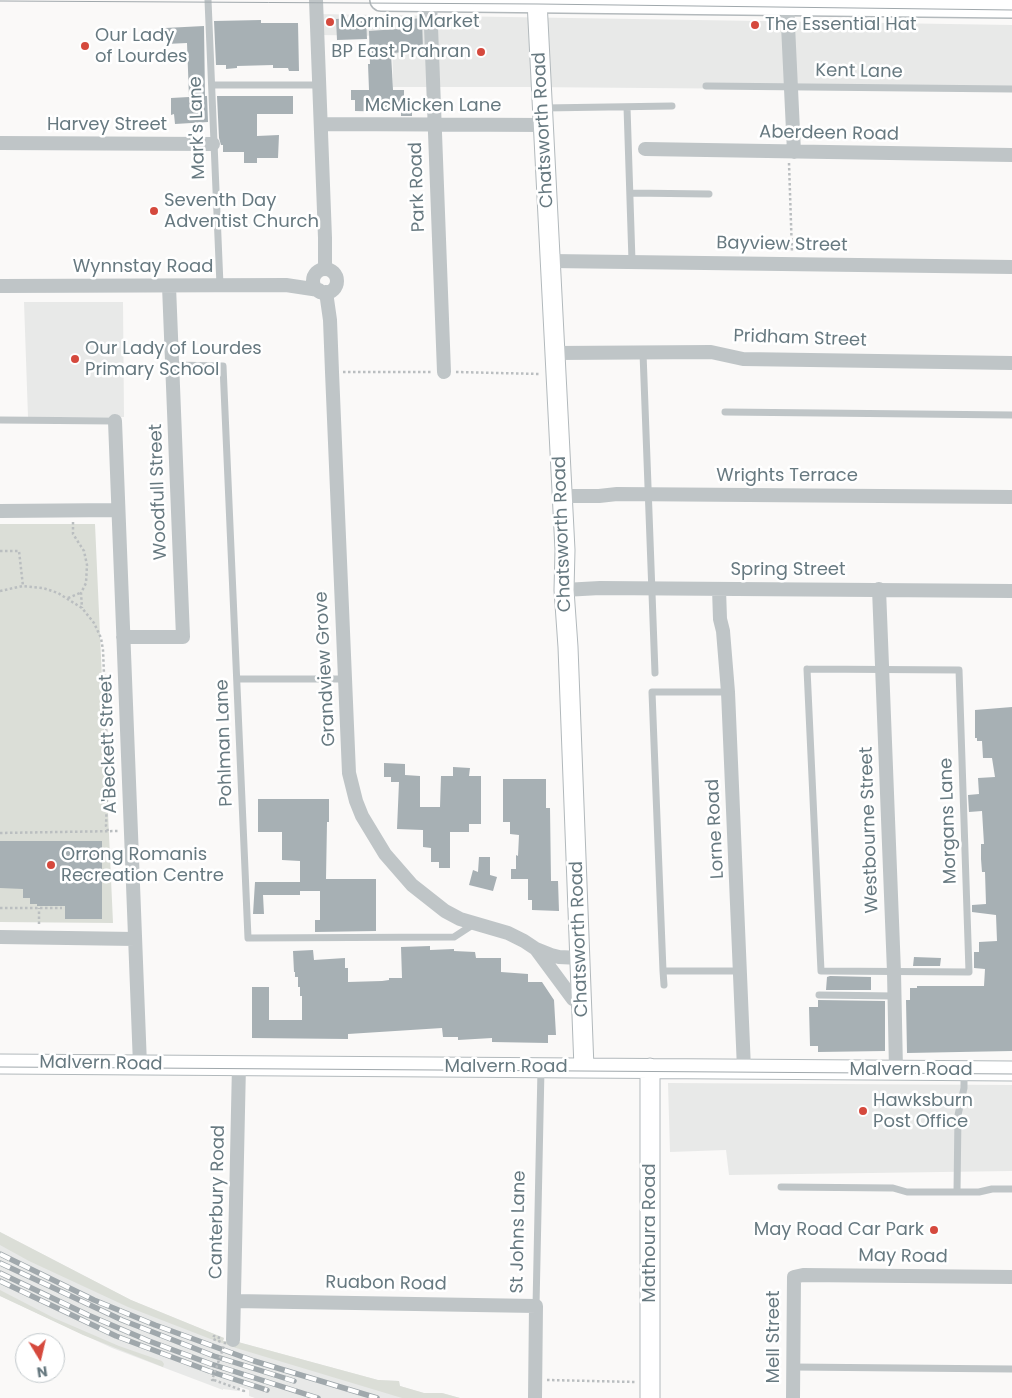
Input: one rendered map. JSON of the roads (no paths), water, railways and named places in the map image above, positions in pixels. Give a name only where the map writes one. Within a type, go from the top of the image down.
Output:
[{"type":"main road","points":[[381,0],[866,2],[1012,7]]},
{"type":"street","points":[[316,0],[321,124],[320,272],[314,284],[322,291],[330,291],[336,286],[337,278],[332,271],[320,272]]},
{"type":"street","name":"Park Road","points":[[430,0],[444,372]]},
{"type":"street","name":"Chatsworth Road","points":[[537,1],[563,496],[564,590],[568,647],[584,1068]]},
{"type":"street","points":[[782,3],[790,86],[793,157]]},
{"type":"street","name":"McMicken Lane","points":[[321,124],[435,124],[544,117]]},
{"type":"street","name":"Harvey Street","points":[[0,143],[214,144]]},
{"type":"street","name":"Aberdeen Road","points":[[645,149],[793,157],[1012,155]]},
{"type":"street","name":"Bayview Street","points":[[551,261],[1012,267]]},
{"type":"street","name":"Wynnstay Road","points":[[286,285],[320,272]]},
{"type":"street","name":"Wynnstay Road","points":[[0,286],[286,285],[322,291]]},
{"type":"street","name":"Woodfull Street","points":[[123,638],[184,637],[169,286]]},
{"type":"street","name":"Grandview Grove","points":[[322,291],[332,363],[349,773],[362,816],[385,854],[412,885],[445,911],[474,924],[508,933],[536,949],[559,958],[580,958]]},
{"type":"street","name":"Pridham Street","points":[[556,353],[711,352],[743,359],[1012,363]]},
{"type":"street","name":"A'Beckett Street","points":[[115,421],[140,1065]]},
{"type":"street","name":"Wrights Terrace","points":[[563,496],[648,494],[1012,496]]},
{"type":"street","points":[[0,511],[118,510]]},
{"type":"street","name":"Spring Street","points":[[564,590],[652,588],[1012,591]]},
{"type":"street","name":"Lorne Road","points":[[719,589],[720,619],[723,631],[728,692],[744,1069]]},
{"type":"street","name":"Westbourne Street","points":[[879,590],[895,996],[896,1070]]},
{"type":"street","points":[[0,937],[135,939]]},
{"type":"street","name":"Grandview Grove","points":[[536,949],[573,999],[582,1003]]},
{"type":"street","name":"Malvern Road","points":[[0,1064],[1012,1071]]},
{"type":"street","name":"Canterbury Road","points":[[228,1341],[234,1301],[240,1066]]},
{"type":"street","name":"Mathoura Road","points":[[650,1068],[650,1398]]},
{"type":"street","name":"May Road","points":[[794,1277],[803,1275],[1012,1277]]},
{"type":"street","name":"Mell Street","points":[[793,1398],[794,1277]]},
{"type":"street","name":"Ruabon Road","points":[[234,1301],[536,1306]]},
{"type":"street","name":"St Johns Lane","points":[[535,1398],[536,1306]]},
{"type":"lane","name":"Mark's Lane","points":[[208,0],[220,285]]},
{"type":"lane","points":[[212,85],[319,85]]},
{"type":"lane","name":"Kent Lane","points":[[706,86],[1012,89]]},
{"type":"lane","points":[[544,117],[627,107],[672,106]]},
{"type":"lane","points":[[627,107],[632,261]]},
{"type":"lane","points":[[630,193],[708,194]]},
{"type":"lane","points":[[643,353],[655,673]]},
{"type":"lane","name":"Pohlman Lane","points":[[172,365],[223,366],[248,938],[454,937],[474,924]]},
{"type":"lane","points":[[725,412],[1012,415]]},
{"type":"lane","points":[[0,420],[115,421]]},
{"type":"lane","points":[[882,669],[807,669],[821,971],[894,972]]},
{"type":"lane","name":"Morgans Lane","points":[[882,669],[959,670],[969,972],[894,972]]},
{"type":"lane","points":[[237,678],[345,679]]},
{"type":"lane","points":[[664,985],[652,692],[728,692]]},
{"type":"lane","points":[[663,971],[741,971]]},
{"type":"lane","points":[[819,995],[895,996]]},
{"type":"lane","name":"St Johns Lane","points":[[536,1306],[541,1068]]},
{"type":"lane","points":[[957,1192],[958,1115],[964,1088],[964,1071]]},
{"type":"lane","points":[[781,1187],[893,1188],[907,1192],[979,1192],[992,1189],[1012,1189]]},
{"type":"lane","points":[[792,1367],[1012,1368]]},
{"type":"tram line","points":[[0,1],[538,4],[1012,10]]},
{"type":"tram line","points":[[0,1067],[1012,1074]]},
{"type":"railway","points":[[0,1254],[94,1300],[155,1325],[254,1361],[377,1398]]},
{"type":"railway","points":[[0,1263],[122,1320],[214,1356],[294,1381]]},
{"type":"railway","points":[[0,1273],[88,1315],[149,1341],[211,1364],[318,1398]]},
{"type":"railway","points":[[0,1281],[116,1336],[209,1371],[267,1390]]},
{"type":"place","name":"Morning Market","points":[[330,22]]},
{"type":"place","name":"The Essential Hat","points":[[755,25]]},
{"type":"place","name":"Our Lady of Lourdes","points":[[85,46]]},
{"type":"place","name":"BP East Prahran","points":[[481,52]]},
{"type":"place","name":"Seventh Day Adventist Church","points":[[154,211]]},
{"type":"place","name":"Our Lady of Lourdes Primary School","points":[[75,359]]},
{"type":"place","name":"Orrong Romanis Recreation Centre","points":[[51,865]]},
{"type":"place","name":"Hawksburn Post Office","points":[[863,1111]]},
{"type":"place","name":"May Road Car Park","points":[[934,1230]]}]
